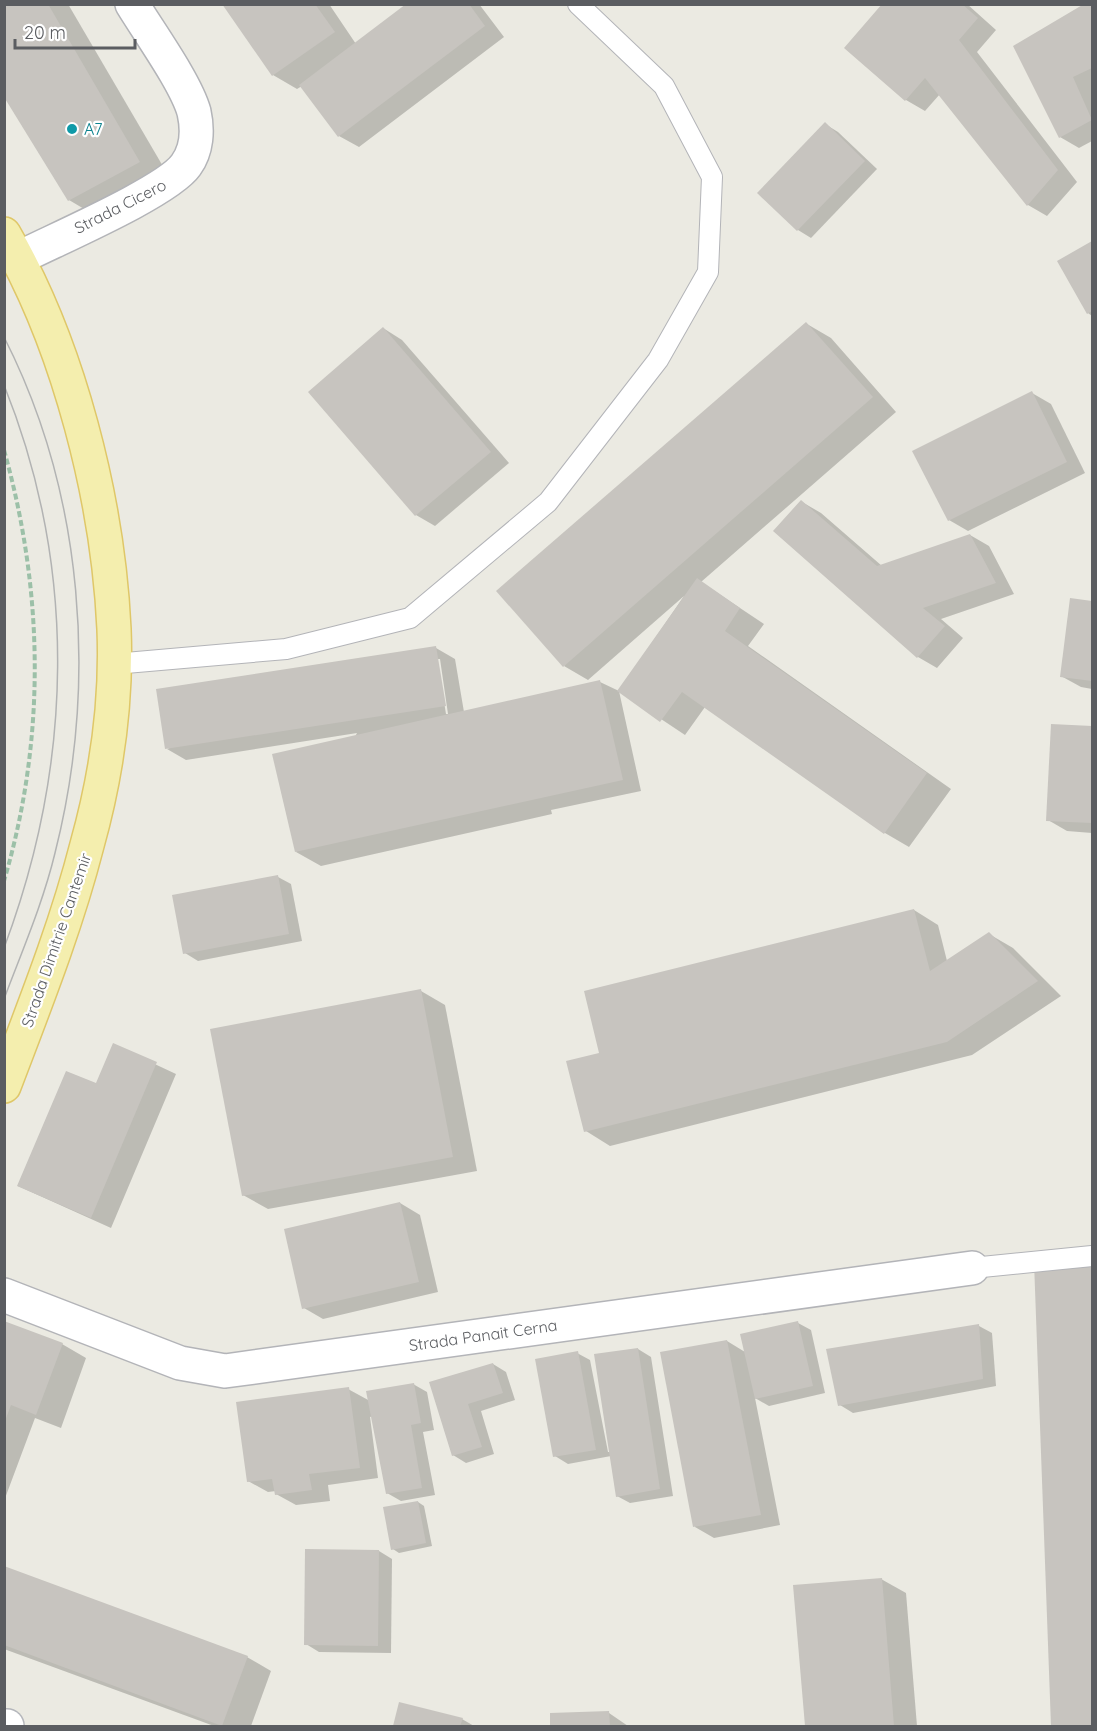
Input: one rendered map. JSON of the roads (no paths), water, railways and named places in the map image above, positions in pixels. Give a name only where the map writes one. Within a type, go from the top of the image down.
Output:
[{"type":"main road","name":"Strada Dimitrie Cantemir","points":[[4,1086],[71,902],[88,844],[101,783],[114,664],[114,629],[106,550],[72,392],[12,246]]},
{"type":"street","name":"Strada Cicero","points":[[12,246],[164,185],[187,164],[196,146],[193,111],[185,92],[132,4]]},
{"type":"street","name":"Strada Panait Cerna","points":[[4,1295],[180,1363],[225,1371],[972,1268]]},
{"type":"lane","points":[[114,664],[286,649],[410,618],[548,502],[658,360],[708,272],[712,177],[664,86],[578,4]]},
{"type":"lane","points":[[972,1268],[1092,1256]]},
{"type":"tram line","points":[[4,337],[31,397],[52,460],[67,524],[76,590],[79,656],[76,723],[68,788],[55,853],[38,909],[4,999]]},
{"type":"tram line","points":[[4,385],[28,454],[45,525],[55,595],[58,666],[54,738],[44,808],[27,879],[4,948]]},
{"type":"place","name":"A7","points":[[72,129]]}]
